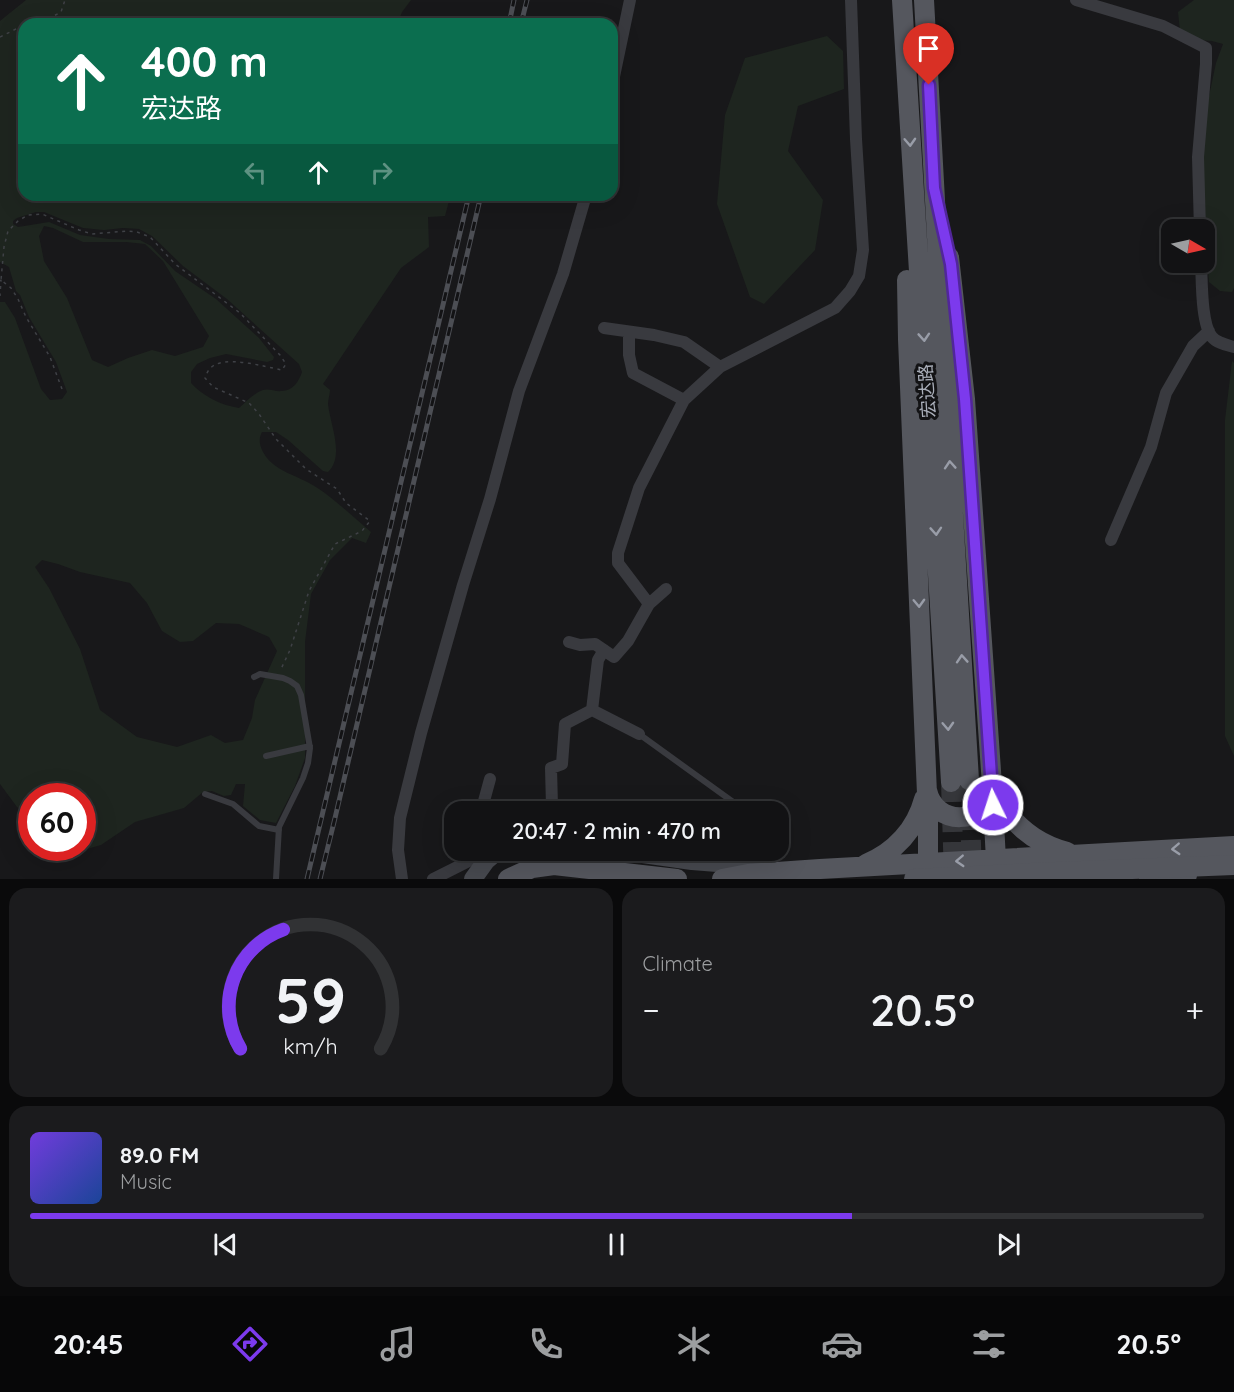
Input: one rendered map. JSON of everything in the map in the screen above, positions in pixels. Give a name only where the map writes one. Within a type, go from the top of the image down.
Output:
[{"type":"main road","name":"宏达路","points":[[902,0],[927,384],[960,781],[924,0]]},
{"type":"main road","points":[[913,188],[907,257],[908,339],[927,786],[928,871]]},
{"type":"main road","points":[[934,188],[951,264],[964,387],[997,879]]},
{"type":"main road","points":[[927,786],[928,795],[936,807],[948,815],[962,817],[980,810],[989,799],[992,785]]},
{"type":"main road","points":[[992,785],[1008,815],[1026,833],[1055,848],[1087,854]]},
{"type":"main road","points":[[854,867],[884,855],[901,841],[919,815],[927,786]]},
{"type":"main road","points":[[722,879],[748,874],[854,867],[928,871],[996,859],[1234,846]]},
{"type":"main road","points":[[508,879],[531,868],[554,865],[677,879]]},
{"type":"main road","points":[[914,879],[1234,867]]},
{"type":"main road","points":[[1149,879],[1234,867]]},
{"type":"street","points":[[618,57],[630,0]]},
{"type":"street","points":[[649,604],[618,563],[618,553],[639,488],[684,400],[720,367],[835,308],[859,276],[863,250],[851,0]]},
{"type":"street","points":[[1076,0],[1163,26],[1206,48],[1198,158],[1200,219]]},
{"type":"street","points":[[402,879],[398,850],[400,818],[421,733],[519,392],[563,274],[584,201]]},
{"type":"street","points":[[1202,273],[1205,320],[1212,338],[1234,347]]},
{"type":"street","points":[[604,328],[654,334],[684,342],[720,367]]},
{"type":"street","points":[[1111,540],[1151,447],[1166,393],[1193,346],[1209,330]]},
{"type":"street","points":[[629,332],[629,355],[633,373],[684,400]]},
{"type":"street","points":[[569,642],[580,645],[595,644],[614,657],[628,641],[649,604],[666,589]]},
{"type":"street","points":[[592,710],[598,660],[604,650]]},
{"type":"street","points":[[592,710],[639,734]]},
{"type":"street","points":[[552,801],[551,768],[562,764],[565,724],[592,710]]},
{"type":"street","points":[[484,801],[490,779]]},
{"type":"street","points":[[433,879],[469,861]]},
{"type":"street","points":[[473,879],[486,861]]},
{"type":"street","points":[[692,861],[820,869]]},
{"type":"lane","points":[[254,677],[260,674],[277,676],[297,686],[301,695],[310,746],[308,763],[279,830],[276,879]]},
{"type":"lane","points":[[639,734],[732,801]]},
{"type":"lane","points":[[266,756],[310,746]]},
{"type":"lane","points":[[205,794],[233,804],[259,826],[279,830]]},
{"type":"path","points":[[50,18],[61,12],[65,0]]},
{"type":"path","points":[[0,37],[18,29]]},
{"type":"path","points":[[0,296],[4,247],[8,231],[28,215],[42,214],[92,234],[137,232],[150,237],[175,264],[240,313],[280,355],[286,364],[282,370],[226,362],[214,365],[209,369],[205,378],[213,387],[249,403],[276,438],[306,469],[337,489],[346,503],[370,520],[362,531],[335,544],[309,591],[290,650],[277,676]]},
{"type":"path","points":[[1,280],[11,288],[18,299],[50,357],[62,389]]},
{"type":"shaded area","points":[[26,0],[411,0],[400,18],[18,18],[18,201],[449,201],[445,216],[428,217],[429,247],[401,268],[323,384],[330,390],[328,404],[336,449],[333,465],[328,472],[323,471],[276,432],[262,432],[261,435],[261,449],[272,463],[323,492],[371,532],[366,543],[352,538],[330,560],[311,594],[305,642],[305,758],[295,786],[276,823],[260,820],[243,806],[245,784],[236,784],[231,795],[224,796],[212,791],[203,792],[184,808],[135,822],[96,846],[96,783],[18,783],[18,808],[0,784],[0,302],[5,302],[15,318],[41,389],[50,400],[62,399],[67,392],[56,362],[16,291],[9,267],[0,262],[0,21]],"holes":[[[44,212],[83,228],[139,229],[152,236],[183,266],[227,299],[299,364],[302,372],[295,385],[286,391],[260,391],[239,408],[225,405],[201,392],[191,383],[191,372],[197,364],[226,354],[267,362],[273,360],[274,357],[259,338],[216,299],[175,271],[151,246],[140,240],[80,235],[49,222],[18,227],[13,224],[17,218]],[[44,226],[83,242],[145,244],[163,261],[209,336],[203,347],[175,356],[152,350],[108,367],[92,360],[67,298],[44,261],[39,236]],[[42,560],[80,572],[130,583],[147,603],[162,631],[180,642],[193,641],[216,623],[239,624],[269,637],[277,651],[255,700],[252,718],[243,740],[225,743],[211,735],[177,747],[137,737],[100,710],[80,649],[49,588],[35,567]]]},
{"type":"shaded area","points":[[1194,0],[1234,0],[1234,288],[1232,292],[1220,291],[1209,282],[1208,273],[1215,273],[1215,219],[1203,219],[1200,181],[1208,101],[1216,63],[1223,44],[1199,40],[1180,31],[1178,12]]},
{"type":"shaded area","points":[[827,36],[843,51],[844,89],[798,106],[788,151],[823,200],[815,250],[764,304],[750,297],[717,204],[725,115],[745,58]]},
{"type":"shaded area","points":[[1232,361],[1234,363],[1234,756],[1225,736],[1225,420]]},
{"type":"tunnel","points":[[969,780],[972,876]]},
{"type":"tunnel","points":[[951,782],[954,878]]},
{"type":"railway","points":[[510,18],[514,0]]},
{"type":"railway","points":[[522,18],[527,0]]},
{"type":"railway","points":[[307,879],[468,201]]},
{"type":"railway","points":[[320,879],[480,201]]},
{"type":"route","points":[[929,85],[934,188],[951,264],[965,399],[993,805]]}]
